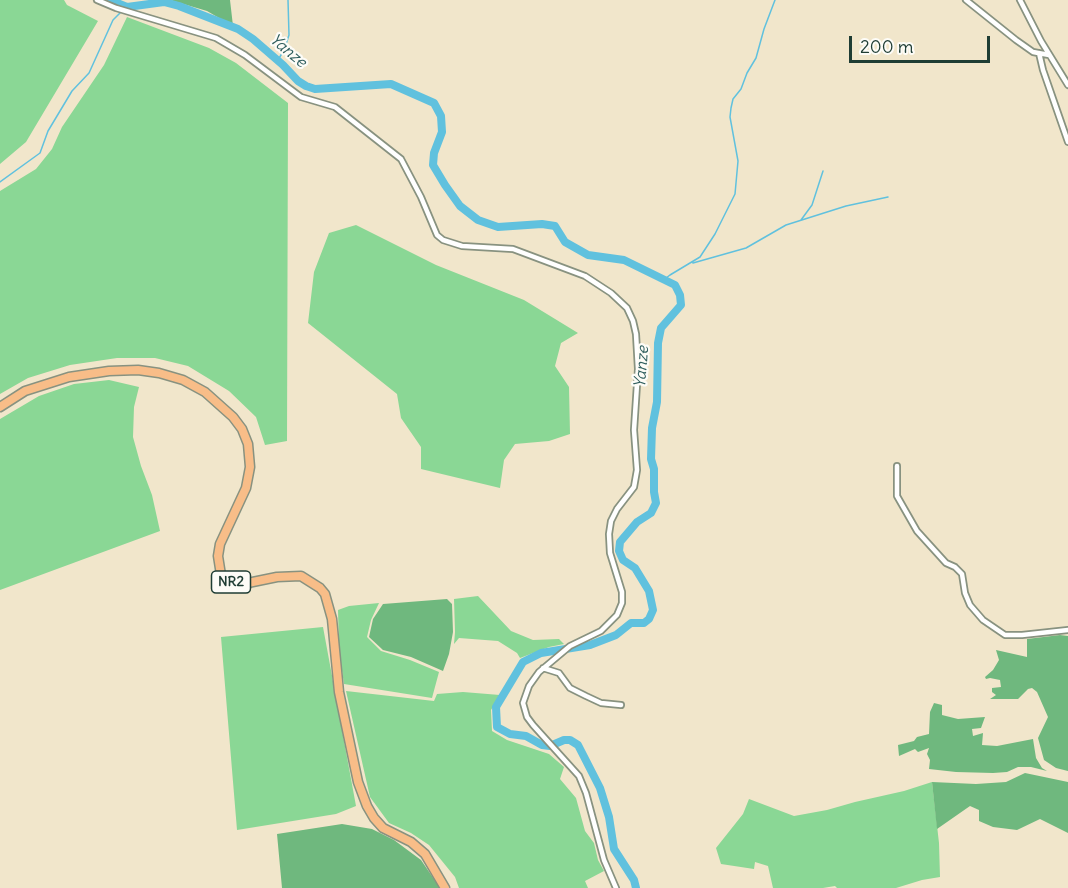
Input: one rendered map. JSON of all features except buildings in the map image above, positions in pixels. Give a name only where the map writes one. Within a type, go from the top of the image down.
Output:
[{"type":"highway","name":"NR2","points":[[0,407],[25,391],[69,377],[110,371],[138,370],[183,380],[205,392],[233,417],[242,429],[248,444],[250,467],[246,488],[220,544],[218,556],[221,575],[226,581],[238,585],[277,577],[301,576],[325,594],[332,618],[339,692],[358,782],[367,806],[374,819],[383,828],[411,842],[425,854],[446,888]]},
{"type":"street","points":[[98,0],[116,8],[216,38],[245,55],[301,97],[335,107],[400,159],[421,197],[437,235],[442,240],[462,246],[513,249],[535,257],[585,276],[611,293],[627,308],[636,334],[638,369],[634,430],[637,470],[634,487],[617,509],[611,521],[609,534],[610,554],[622,592],[622,603],[613,621],[601,631],[570,646],[543,668],[530,687],[523,703],[527,717],[579,776],[586,793],[604,860],[616,888]]},
{"type":"street","points":[[966,0],[1033,52],[1049,55]]},
{"type":"street","points":[[1020,0],[1068,85]]},
{"type":"street","points":[[1039,53],[1068,142]]},
{"type":"street","points":[[897,466],[897,496],[917,531],[931,548],[946,563],[959,571],[964,579],[965,593],[970,605],[982,620],[1005,635],[1068,630]]},
{"type":"street","points":[[543,668],[559,673],[570,688],[586,696],[601,703],[621,705]]},
{"type":"green space","points":[[0,0],[64,0],[67,5],[98,21],[26,142],[0,164]]},
{"type":"green space","points":[[170,0],[230,0],[233,26],[207,11]]},
{"type":"green space","points":[[127,17],[209,48],[236,63],[288,103],[287,441],[265,445],[256,417],[229,391],[188,366],[155,358],[117,358],[70,365],[28,378],[0,394],[0,191],[36,169],[52,149],[62,127],[104,65]]},
{"type":"green space","points":[[356,225],[436,265],[524,300],[578,333],[561,343],[555,366],[569,387],[570,434],[549,441],[515,444],[504,460],[500,488],[421,469],[421,447],[401,418],[397,394],[308,323],[314,272],[329,233]]},
{"type":"green space","points":[[109,380],[139,387],[134,407],[133,437],[152,495],[160,531],[0,590],[0,419],[39,396],[74,384]]},
{"type":"green space","points":[[478,596],[511,631],[533,640],[559,639],[564,644],[520,658],[517,653],[498,641],[459,638],[454,644],[454,599]]},
{"type":"green space","points":[[447,599],[452,604],[453,632],[443,671],[411,657],[383,650],[369,637],[373,619],[383,604]]},
{"type":"green space","points":[[379,603],[371,620],[367,637],[381,651],[439,672],[432,698],[344,684],[339,650],[338,610],[349,606]]},
{"type":"green space","points":[[323,627],[356,806],[336,814],[237,830],[221,637]]},
{"type":"green space","points":[[1068,636],[1068,771],[1056,768],[1044,760],[1038,738],[1048,717],[1037,692],[1032,688],[1018,699],[990,699],[996,695],[992,692],[992,688],[1001,687],[1000,680],[985,677],[999,660],[996,650],[1027,657],[1027,639]]},
{"type":"green space","points":[[346,691],[434,701],[437,694],[463,692],[500,695],[491,710],[492,731],[507,740],[549,754],[564,767],[560,779],[576,798],[585,831],[594,843],[598,860],[604,871],[585,881],[588,888],[459,888],[455,877],[429,845],[411,833],[389,823],[370,797]]},
{"type":"green space","points":[[934,703],[942,705],[942,715],[958,719],[985,717],[981,728],[972,729],[973,736],[983,733],[982,745],[997,746],[1033,739],[1036,758],[1042,768],[1047,771],[1031,767],[1018,767],[1007,772],[993,773],[929,769],[930,760],[927,754],[929,748],[918,752],[915,749],[899,756],[898,745],[929,734],[930,712]]},
{"type":"green space","points":[[1025,773],[1068,782],[1068,833],[1040,819],[1017,830],[993,827],[979,821],[979,810],[970,806],[937,829],[932,782],[976,784],[1006,782]]},
{"type":"green space","points":[[932,782],[939,843],[940,877],[896,888],[837,888],[835,886],[773,888],[768,866],[755,862],[754,869],[721,864],[716,848],[743,814],[749,799],[794,816],[827,810]]},
{"type":"green space","points":[[342,824],[372,829],[394,840],[421,860],[440,888],[282,888],[277,834]]},
{"type":"waterway","name":"Yanze","points":[[110,0],[127,7],[164,2],[238,29],[253,39],[298,81],[315,89],[391,84],[434,103],[441,116],[442,132],[434,153],[433,165],[460,206],[478,220],[498,227],[542,224],[555,226],[565,242],[588,255],[624,260],[675,285],[680,295],[681,305],[661,328],[658,343],[657,402],[652,428],[651,459],[654,469],[656,503],[651,513],[637,522],[620,542],[619,551],[623,560],[635,568],[649,591],[653,610],[649,619],[644,623],[631,623],[616,635],[590,645],[541,653],[523,662],[496,707],[497,727],[510,734],[526,736],[542,745],[550,746],[564,740],[570,740],[578,745],[600,788],[609,817],[614,849],[634,880],[636,888]]},
{"type":"waterway","points":[[278,60],[289,35],[288,0]]},
{"type":"waterway","points":[[665,280],[700,257],[715,234],[735,194],[738,161],[730,117],[731,108],[733,99],[741,89],[756,58],[775,0]]},
{"type":"waterway","points":[[0,182],[40,153],[48,131],[72,91],[89,73],[113,20],[120,13]]},
{"type":"waterway","points":[[801,220],[812,205],[823,171]]},
{"type":"waterway","points":[[693,263],[746,248],[786,225],[846,206],[888,197]]}]
